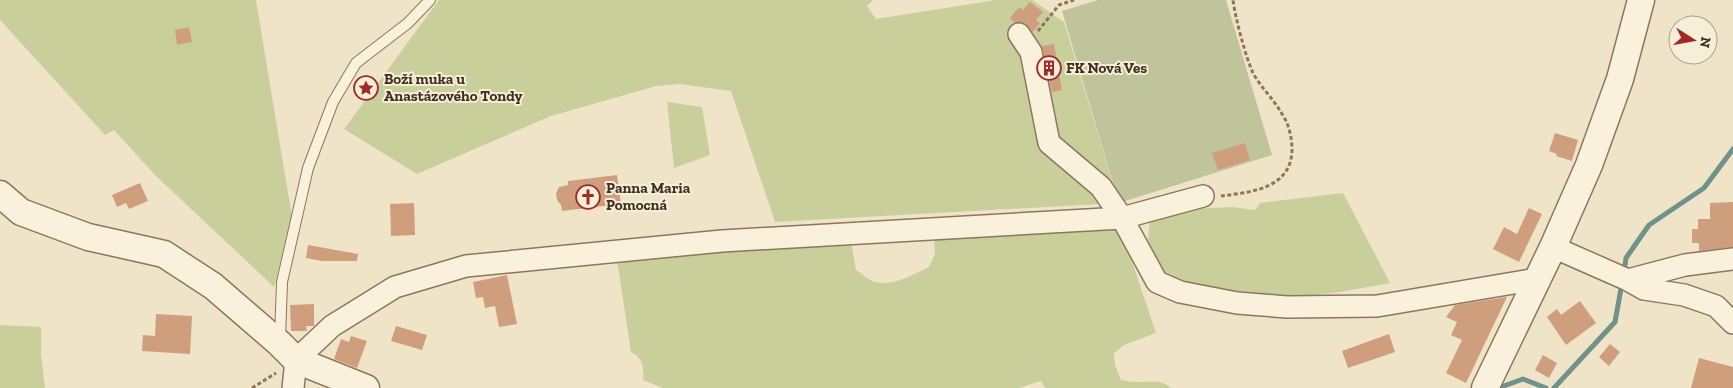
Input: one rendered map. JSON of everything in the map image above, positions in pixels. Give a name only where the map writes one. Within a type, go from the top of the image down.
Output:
[{"type":"street","points":[[1485,388],[1553,246],[1589,165],[1620,79],[1641,0]]},
{"type":"street","points":[[1022,40],[1031,52],[1048,143],[1101,187],[1122,218],[1157,282],[1180,292],[1237,303],[1287,308],[1377,306],[1537,279]]},
{"type":"street","points":[[0,194],[21,212],[88,237],[164,254],[212,286],[287,352],[366,388]]},
{"type":"street","points":[[287,352],[395,288],[466,266],[722,241],[1122,218],[1203,196]]},
{"type":"street","points":[[1553,246],[1644,289],[1684,295],[1716,306],[1733,323]]},
{"type":"street","points":[[1628,280],[1685,265],[1733,260]]},
{"type":"street","points":[[287,352],[292,388]]},
{"type":"lane","points":[[287,352],[282,282],[308,168],[332,102],[356,63],[408,23],[430,0]]},
{"type":"path","points":[[1022,40],[1059,4],[1074,0]]},
{"type":"path","points":[[1203,196],[1247,192],[1271,185],[1280,180],[1286,172],[1292,153],[1289,127],[1284,116],[1259,83],[1251,67],[1233,0]]},
{"type":"green space","points":[[0,0],[256,0],[292,217],[274,287],[155,175],[114,130],[105,135],[0,20]]},
{"type":"green space","points":[[439,0],[873,0],[867,6],[876,19],[996,0],[1032,0],[1064,22],[1119,203],[775,222],[731,91],[680,84],[656,86],[551,116],[417,174],[344,129]]},
{"type":"green space","points":[[1098,0],[1226,0],[1272,155],[1119,203],[1062,11]]},
{"type":"green space","points":[[667,102],[702,107],[710,155],[674,168]]},
{"type":"green space","points":[[1343,193],[1390,283],[1281,300],[1171,280],[1156,271],[1148,239],[1150,220],[1190,209],[1232,207],[1255,210],[1260,203]]},
{"type":"green space","points":[[1121,229],[1156,333],[1124,345],[1114,353],[1115,365],[1121,380],[1160,382],[1171,388],[1045,388],[1041,381],[1019,388],[663,388],[643,380],[642,363],[631,352],[616,253],[851,240],[856,270],[872,281],[887,283],[909,277],[929,267],[935,254],[934,239],[1015,231]]},
{"type":"green space","points":[[0,325],[41,327],[41,354],[45,388],[0,388]]},
{"type":"building","points":[[1030,2],[1043,12],[1036,20],[1040,23],[1033,32],[1025,23],[1015,23],[1010,18],[1019,7],[1023,10]]},
{"type":"building","points":[[189,27],[192,42],[177,45],[175,30]]},
{"type":"building","points":[[1054,44],[1062,90],[1052,92],[1042,46]]},
{"type":"building","points":[[1555,133],[1578,140],[1572,161],[1556,156],[1557,154],[1549,151]]},
{"type":"building","points":[[1245,143],[1250,160],[1218,170],[1212,153]]},
{"type":"building","name":"Panna Maria Pomocná","points":[[617,175],[621,204],[562,211],[556,193],[559,187],[568,185],[568,181]]},
{"type":"building","points":[[140,183],[148,201],[129,209],[126,203],[117,207],[112,195]]},
{"type":"building","points":[[1733,202],[1733,247],[1699,251],[1699,243],[1692,243],[1692,229],[1698,229],[1698,219],[1710,219],[1710,203]]},
{"type":"building","points":[[414,203],[415,235],[391,236],[390,204]]},
{"type":"building","points":[[1529,208],[1542,214],[1519,262],[1493,249],[1504,227],[1517,234]]},
{"type":"building","points":[[308,245],[358,254],[357,261],[322,261],[306,258]]},
{"type":"building","points":[[507,275],[517,324],[499,327],[495,306],[485,308],[483,297],[476,298],[473,282]]},
{"type":"building","points":[[1507,297],[1466,383],[1446,373],[1462,340],[1451,335],[1457,322],[1446,317],[1455,305]]},
{"type":"building","points":[[1580,301],[1596,323],[1566,345],[1547,317],[1557,309],[1561,315]]},
{"type":"building","points":[[314,304],[314,326],[306,326],[307,331],[291,331],[290,305]]},
{"type":"building","points":[[156,314],[192,316],[190,354],[142,351],[143,335],[155,336]]},
{"type":"building","points":[[396,326],[427,335],[422,350],[391,341]]},
{"type":"building","points":[[1389,334],[1395,352],[1348,368],[1342,351]]},
{"type":"building","points":[[351,336],[367,341],[357,368],[334,359],[341,339],[349,342]]},
{"type":"building","points":[[1610,344],[1620,352],[1609,366],[1599,357]]},
{"type":"building","points":[[1543,355],[1557,363],[1549,378],[1535,370]]},
{"type":"building","points":[[1699,358],[1733,367],[1733,388],[1691,388]]},
{"type":"waterway","points":[[1624,272],[1626,258],[1649,225],[1704,188],[1733,149]]},
{"type":"waterway","points":[[1554,388],[1615,322],[1622,283]]},
{"type":"waterway","points":[[1498,388],[1523,379],[1546,388]]},
{"type":"place","name":"FK Nová Ves","points":[[1049,68]]},
{"type":"place","name":"Boží muka u Anastázového Tondy","points":[[366,88]]},
{"type":"place","name":"Panna Maria Pomocná","points":[[588,197]]}]
